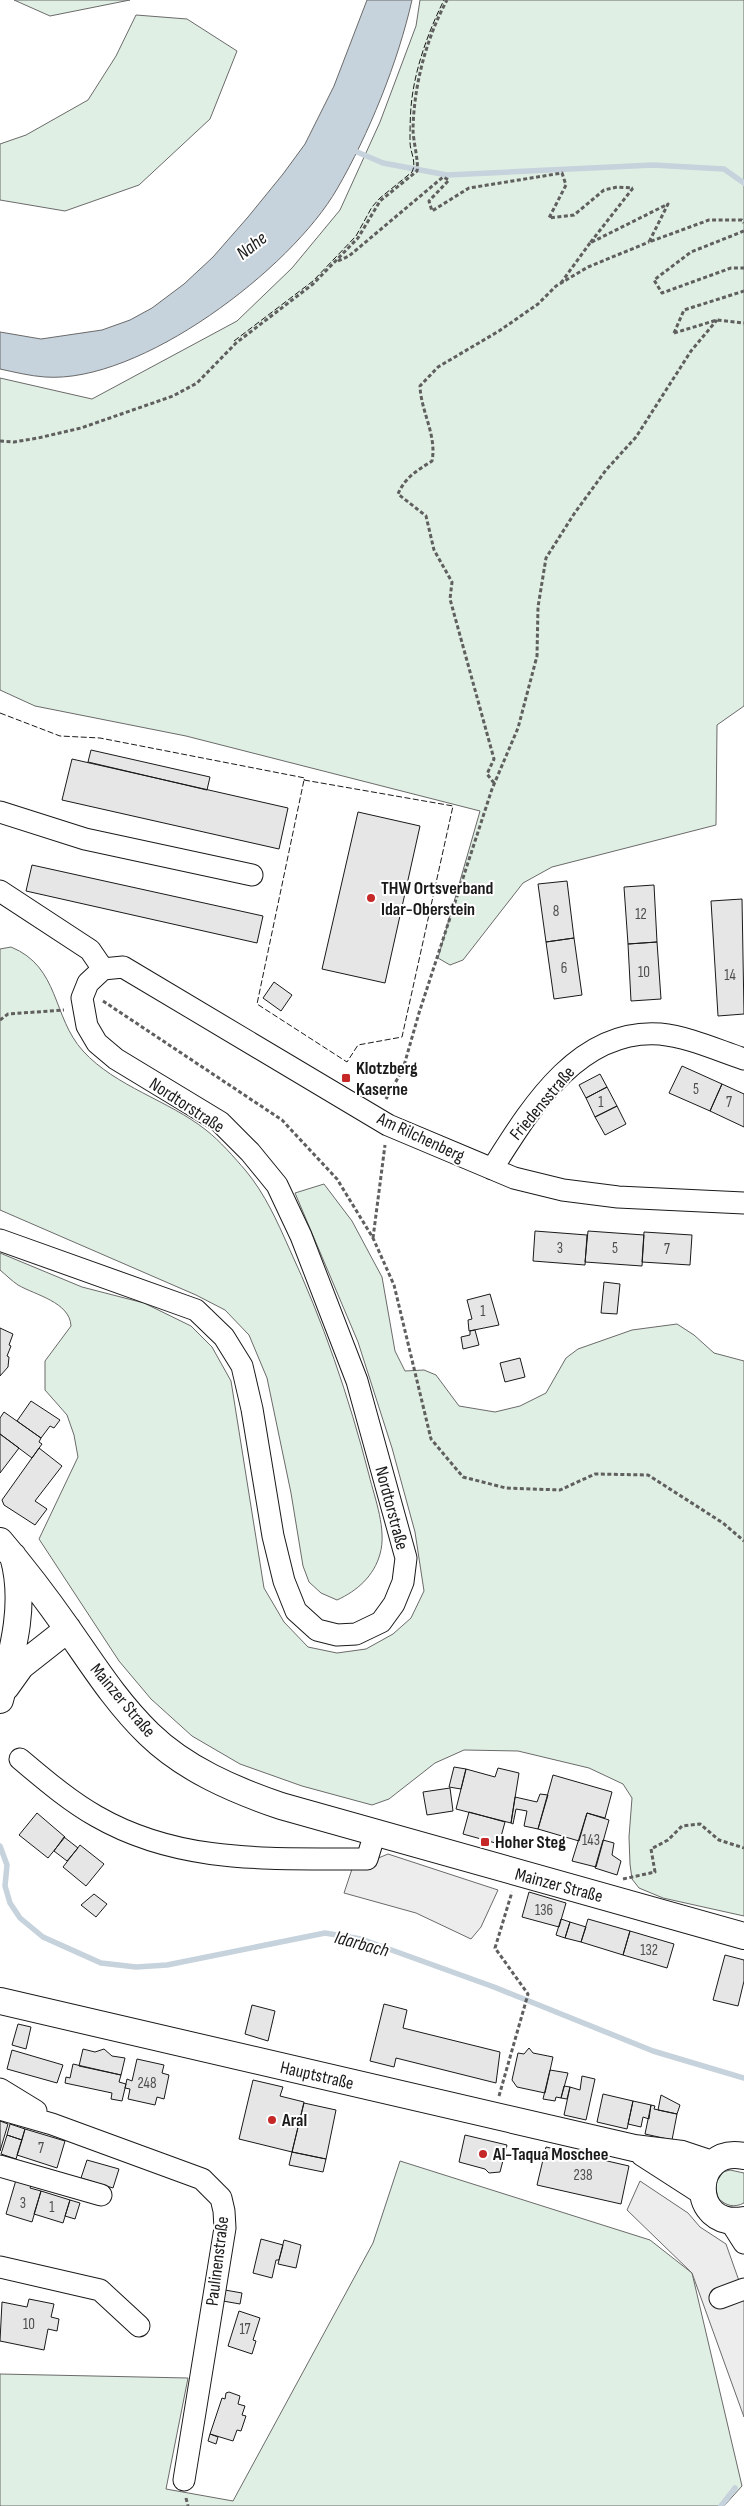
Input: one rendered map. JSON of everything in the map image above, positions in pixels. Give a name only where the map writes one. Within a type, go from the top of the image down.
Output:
[{"type":"main road","name":"Mainzer Straße","points":[[6,1548],[68,1629],[123,1707],[149,1734],[172,1753],[212,1778],[252,1796],[375,1833],[713,1929],[744,1936]]},
{"type":"main road","points":[[0,1699],[15,1639],[19,1584],[6,1548]]},
{"type":"main road","points":[[0,1699],[7,1684],[21,1666],[68,1629],[59,1624],[40,1622],[21,1631],[15,1639]]},
{"type":"main road","name":"Hauptstraße","points":[[0,2001],[634,2148],[682,2154],[712,2164]]},
{"type":"main road","name":"Hauptstraße","points":[[634,2148],[702,2191]]},
{"type":"main road","points":[[737,2221],[711,2211],[705,2202],[702,2191],[705,2174],[712,2164],[726,2156],[744,2156]]},
{"type":"street","points":[[0,812],[85,839],[252,875]]},
{"type":"street","points":[[0,891],[90,950],[96,956],[103,969],[92,978],[83,999]]},
{"type":"street","name":"Am Rilchenberg","points":[[103,969],[123,967],[388,1125],[514,1178],[563,1190],[618,1197],[744,1203]]},
{"type":"street","name":"Nordtorstraße","points":[[0,1240],[196,1310],[224,1337],[242,1366],[252,1409],[273,1536],[284,1581],[296,1611],[317,1630],[337,1635],[356,1634],[381,1622],[394,1604],[403,1582],[406,1558],[358,1381],[301,1236],[277,1186],[250,1152],[220,1122],[128,1068],[101,1047],[87,1026],[83,999]]},
{"type":"street","name":"Friedensstraße","points":[[492,1169],[531,1110],[570,1068],[599,1046],[630,1035],[662,1034],[699,1043],[744,1059]]},
{"type":"street","points":[[20,1759],[65,1796],[96,1816],[154,1843],[188,1852],[225,1857],[367,1859],[375,1833]]},
{"type":"street","name":"Paulinenstraße","points":[[0,2089],[37,2112],[52,2124]]},
{"type":"street","name":"Paulinenstraße","points":[[0,2109],[52,2124],[202,2179],[221,2198],[224,2211],[224,2228],[184,2480]]},
{"type":"street","points":[[0,2166],[100,2195]]},
{"type":"street","points":[[737,2221],[744,2243]]},
{"type":"street","points":[[0,2267],[100,2290],[139,2326]]},
{"type":"street","points":[[720,2298],[744,2289]]},
{"type":"path","points":[[0,441],[14,442],[81,428],[173,396],[197,382],[236,343],[314,284],[358,238],[380,201],[417,170],[412,144],[414,106],[420,70],[436,20],[447,0]]},
{"type":"path","points":[[336,262],[349,256],[442,177],[449,180],[430,201],[432,211],[469,188],[562,173],[566,185],[549,218],[574,215],[604,190],[617,187],[633,188],[561,284]]},
{"type":"path","points":[[590,243],[668,204],[649,242]]},
{"type":"path","points":[[494,783],[487,774],[494,759],[450,599],[452,582],[434,550],[426,516],[398,494],[402,484],[414,472],[432,461],[435,446],[420,402],[420,386],[438,366],[499,331],[538,304],[561,284],[588,267],[709,220],[742,220],[744,223]]},
{"type":"path","points":[[744,231],[691,252],[654,280],[662,293],[731,268],[744,268]]},
{"type":"path","points":[[744,291],[684,310],[674,333],[717,320],[744,324]]},
{"type":"path","points":[[386,1099],[403,1069],[419,1013],[494,783],[518,728],[537,656],[538,607],[546,558],[574,514],[606,470],[636,436],[691,351],[717,320]]},
{"type":"path","points":[[0,1020],[8,1014],[83,999],[119,1011],[282,1120],[337,1179],[373,1238],[394,1285],[431,1439],[463,1477],[506,1488],[560,1490],[595,1474],[648,1475],[723,1523],[744,1541]]},
{"type":"path","points":[[373,1238],[388,1125]]},
{"type":"path","points":[[614,1900],[620,1879],[655,1872],[651,1850],[668,1840],[682,1826],[700,1824],[719,1840],[744,1848]]},
{"type":"path","points":[[493,2116],[528,1994],[495,1948],[517,1874]]},
{"type":"green space","points":[[14,0],[130,0],[50,16]]},
{"type":"green space","points":[[420,0],[744,0],[744,706],[717,725],[716,825],[552,867],[523,883],[463,960],[450,965],[438,958],[480,811],[186,736],[35,706],[0,690],[0,378],[92,399],[237,321],[292,268],[340,210],[380,122],[416,26]]},
{"type":"green space","points":[[136,15],[187,19],[237,51],[210,119],[139,185],[65,211],[0,200],[0,144],[26,135],[88,100],[116,56]]},
{"type":"green space","points":[[11,947],[27,956],[39,967],[54,994],[73,1038],[83,1051],[96,1064],[126,1084],[191,1119],[211,1134],[246,1171],[259,1189],[280,1228],[313,1303],[334,1360],[353,1417],[381,1525],[382,1545],[374,1569],[364,1582],[337,1600],[321,1593],[309,1582],[303,1566],[291,1493],[267,1378],[249,1335],[225,1310],[196,1295],[0,1210],[0,949]]},
{"type":"green space","points":[[324,1184],[352,1221],[382,1277],[395,1351],[405,1371],[424,1370],[436,1375],[459,1406],[495,1412],[520,1406],[546,1393],[566,1358],[578,1349],[632,1330],[677,1324],[694,1335],[714,1353],[744,1361],[744,1916],[663,1898],[639,1888],[632,1879],[630,1864],[629,1837],[632,1798],[623,1784],[589,1768],[518,1751],[464,1750],[435,1763],[389,1799],[372,1805],[302,1786],[240,1764],[192,1736],[151,1699],[119,1661],[39,1539],[78,1457],[74,1435],[67,1415],[45,1390],[45,1361],[71,1326],[65,1311],[58,1305],[18,1285],[0,1270],[0,1253],[82,1287],[144,1303],[191,1326],[212,1347],[231,1381],[264,1588],[284,1622],[308,1647],[337,1653],[366,1649],[393,1634],[411,1618],[424,1591],[415,1532],[392,1448],[358,1342],[295,1193]]},
{"type":"green space","points":[[400,2161],[650,2240],[692,2273],[742,2486],[724,2506],[0,2506],[0,2374],[188,2378],[166,2489],[233,2501],[373,2243]]},
{"type":"green space","points":[[730,2170],[744,2173],[744,2203],[733,2206],[724,2203],[718,2198],[715,2184],[723,2172]]},
{"type":"shaded area","points":[[388,1854],[498,1890],[481,1927],[471,1939],[416,1913],[344,1893],[352,1869]]},
{"type":"shaded area","points":[[640,2181],[688,2213],[700,2227],[726,2244],[744,2295],[744,2417],[692,2273],[627,2210]]},
{"type":"water","name":"Nahe","points":[[367,0],[412,0],[391,73],[360,145],[337,189],[315,220],[285,253],[249,285],[209,316],[167,342],[124,362],[83,374],[45,377],[0,369],[0,332],[41,339],[102,330],[130,320],[152,308],[184,284],[213,257],[248,217],[305,144],[334,86]]},
{"type":"building","points":[[91,750],[210,777],[207,790],[88,762]]},
{"type":"building","points":[[72,759],[288,808],[279,849],[62,800]]},
{"type":"building","name":"THW Ortsverband Idar-Oberstein","points":[[358,812],[420,826],[385,983],[322,969]]},
{"type":"building","points":[[32,865],[263,916],[257,943],[26,891]]},
{"type":"building","points":[[567,881],[574,938],[546,942],[538,884]]},
{"type":"building","points":[[654,885],[657,942],[628,944],[624,887]]},
{"type":"building","points":[[742,899],[744,1014],[718,1016],[711,901]]},
{"type":"building","points":[[574,938],[582,995],[554,999],[546,942]]},
{"type":"building","points":[[657,942],[661,999],[631,1001],[628,944]]},
{"type":"building","points":[[274,982],[292,995],[281,1011],[263,998]]},
{"type":"building","points":[[682,1066],[722,1084],[710,1111],[669,1093]]},
{"type":"building","points":[[600,1074],[607,1087],[586,1098],[579,1085]]},
{"type":"building","points":[[722,1084],[744,1094],[744,1127],[710,1111]]},
{"type":"building","points":[[607,1087],[617,1106],[595,1117],[586,1098]]},
{"type":"building","points":[[617,1106],[626,1124],[605,1135],[595,1117]]},
{"type":"building","points":[[535,1231],[587,1235],[585,1265],[533,1261]]},
{"type":"building","points":[[588,1231],[644,1235],[642,1266],[585,1262]]},
{"type":"building","points":[[644,1232],[692,1235],[690,1265],[642,1262]]},
{"type":"building","points":[[604,1282],[620,1284],[617,1314],[601,1313]]},
{"type":"building","points":[[490,1294],[499,1325],[469,1331],[468,1320],[472,1319],[467,1300]]},
{"type":"building","points":[[0,1328],[13,1334],[7,1356],[9,1357],[8,1367],[0,1376]]},
{"type":"building","points":[[475,1330],[479,1345],[463,1349],[461,1337],[470,1335],[470,1331]]},
{"type":"building","points":[[520,1358],[525,1377],[505,1382],[500,1363]]},
{"type":"building","points":[[31,1401],[60,1420],[54,1428],[50,1426],[41,1438],[17,1421]]},
{"type":"building","points":[[4,1412],[41,1438],[39,1442],[42,1444],[32,1458],[0,1434],[0,1418]]},
{"type":"building","points":[[0,1434],[19,1448],[0,1473]]},
{"type":"building","points":[[39,1448],[62,1466],[35,1501],[47,1509],[35,1525],[4,1505],[2,1500]]},
{"type":"building","points":[[454,1767],[466,1769],[461,1789],[449,1787]]},
{"type":"building","points":[[498,1768],[519,1773],[511,1823],[456,1809],[466,1769],[495,1777]]},
{"type":"building","points":[[553,1775],[612,1792],[605,1818],[587,1813],[579,1841],[538,1829]]},
{"type":"building","points":[[450,1788],[453,1811],[427,1815],[423,1792]]},
{"type":"building","points":[[540,1794],[548,1795],[538,1829],[524,1826],[527,1811],[516,1809],[513,1824],[511,1823],[515,1797],[537,1802]]},
{"type":"building","points":[[469,1812],[505,1822],[499,1844],[463,1834]]},
{"type":"building","points":[[37,1813],[65,1837],[48,1858],[19,1835]]},
{"type":"building","points":[[587,1813],[609,1820],[596,1867],[572,1861]]},
{"type":"building","points":[[64,1837],[78,1848],[67,1861],[54,1851]]},
{"type":"building","points":[[603,1840],[614,1843],[612,1855],[621,1861],[617,1875],[595,1868]]},
{"type":"building","points":[[80,1845],[104,1864],[86,1886],[63,1867]]},
{"type":"building","points":[[529,1892],[566,1903],[559,1927],[522,1917]]},
{"type":"building","points":[[94,1894],[107,1904],[96,1917],[81,1905]]},
{"type":"building","points":[[561,1919],[570,1922],[565,1938],[556,1935]]},
{"type":"building","points":[[588,1919],[630,1931],[623,1955],[581,1942]]},
{"type":"building","points":[[570,1922],[586,1927],[581,1942],[565,1938]]},
{"type":"building","points":[[630,1931],[674,1944],[667,1968],[623,1955]]},
{"type":"building","points":[[725,1955],[744,1960],[744,1981],[738,2006],[713,2000]]},
{"type":"building","points":[[384,2004],[407,2010],[403,2028],[500,2052],[496,2083],[396,2058],[394,2067],[370,2061]]},
{"type":"building","points":[[252,2005],[275,2011],[268,2041],[245,2034]]},
{"type":"building","points":[[18,2024],[31,2027],[26,2049],[12,2045]]},
{"type":"building","points":[[529,2048],[533,2053],[553,2057],[545,2093],[517,2087],[512,2080],[518,2053],[524,2054]]},
{"type":"building","points":[[83,2049],[95,2052],[104,2049],[112,2056],[125,2058],[121,2075],[79,2066]]},
{"type":"building","points":[[12,2050],[63,2065],[57,2083],[7,2069]]},
{"type":"building","points":[[137,2059],[164,2065],[162,2073],[169,2075],[164,2099],[157,2097],[155,2105],[128,2099],[130,2089],[125,2088],[127,2079],[132,2081]]},
{"type":"building","points":[[73,2064],[121,2075],[119,2082],[126,2084],[122,2101],[111,2099],[112,2093],[65,2083],[66,2077],[70,2078]]},
{"type":"building","points":[[550,2070],[568,2073],[561,2098],[556,2097],[555,2101],[543,2099]]},
{"type":"building","points":[[582,2076],[595,2079],[586,2120],[564,2115],[570,2087],[580,2090]]},
{"type":"building","points":[[253,2080],[283,2087],[280,2096],[304,2102],[292,2152],[239,2139]]},
{"type":"building","points":[[564,2086],[570,2087],[567,2099],[561,2098]]},
{"type":"building","points":[[603,2094],[633,2101],[627,2129],[597,2122]]},
{"type":"building","points":[[661,2095],[680,2105],[677,2114],[658,2110]]},
{"type":"building","points":[[633,2101],[651,2105],[649,2119],[643,2117],[641,2127],[628,2124]]},
{"type":"building","points":[[304,2103],[336,2110],[326,2159],[292,2152]]},
{"type":"building","points":[[651,2105],[655,2106],[654,2109],[677,2114],[672,2140],[645,2134]]},
{"type":"building","points":[[0,2121],[8,2124],[0,2151]]},
{"type":"building","points":[[10,2124],[25,2129],[22,2140],[7,2135]]},
{"type":"building","points":[[25,2129],[65,2141],[57,2168],[17,2155]]},
{"type":"building","points":[[7,2135],[22,2140],[16,2159],[1,2154]]},
{"type":"building","name":"Al-Taqua Moschee","points":[[465,2135],[507,2145],[500,2172],[489,2173],[485,2169],[459,2162]]},
{"type":"building","points":[[546,2147],[629,2166],[621,2204],[537,2185]]},
{"type":"building","points":[[292,2152],[326,2159],[323,2172],[289,2165]]},
{"type":"building","points":[[87,2160],[119,2169],[113,2188],[81,2178]]},
{"type":"building","points":[[16,2180],[31,2185],[30,2188],[41,2191],[32,2222],[6,2214]]},
{"type":"building","points":[[41,2191],[70,2200],[63,2223],[34,2214]]},
{"type":"building","points":[[70,2200],[80,2203],[75,2219],[65,2216]]},
{"type":"building","points":[[261,2239],[283,2245],[279,2260],[276,2260],[272,2278],[253,2273]]},
{"type":"building","points":[[284,2240],[301,2245],[296,2268],[278,2264]]},
{"type":"building","points":[[225,2290],[242,2293],[240,2304],[223,2301]]},
{"type":"building","points":[[29,2299],[54,2304],[51,2317],[59,2319],[57,2331],[48,2329],[44,2350],[0,2341],[2,2302],[27,2307]]},
{"type":"building","points":[[239,2311],[260,2318],[253,2340],[256,2341],[252,2354],[228,2346]]},
{"type":"building","points":[[229,2392],[240,2396],[238,2404],[245,2406],[242,2415],[246,2416],[241,2431],[237,2430],[233,2441],[210,2434],[222,2398],[225,2399],[226,2393]]},
{"type":"building","points":[[210,2434],[218,2437],[216,2444],[208,2441]]},
{"type":"waterway","points":[[350,149],[383,163],[447,175],[653,165],[724,169],[744,183]]},
{"type":"waterway","name":"Idarbach","points":[[0,1846],[7,1865],[5,1886],[10,1903],[20,1918],[43,1937],[101,1963],[136,1967],[167,1965],[325,1933],[361,1939],[494,1987],[653,2051],[744,2078]]},
{"type":"waterway","points":[[721,2506],[735,2488]]},
{"type":"fence","points":[[234,341],[313,281],[356,236],[372,207],[380,198],[412,172],[414,164],[410,146],[410,120],[415,80],[427,38],[444,0]]},
{"type":"fence","points":[[0,713],[60,736],[100,738],[305,778],[304,780]]},
{"type":"fence","points":[[304,780],[453,806],[402,1037],[358,1045],[347,1062],[257,1004],[304,780]]},
{"type":"place","name":"THW Ortsverband Idar-Oberstein","points":[[371,898]]},
{"type":"place","name":"Klotzberg Kaserne","points":[[346,1078]]},
{"type":"place","name":"Hoher Steg","points":[[485,1842]]},
{"type":"place","name":"Aral","points":[[272,2120]]},
{"type":"place","name":"Al-Taqua Moschee","points":[[483,2154]]}]
